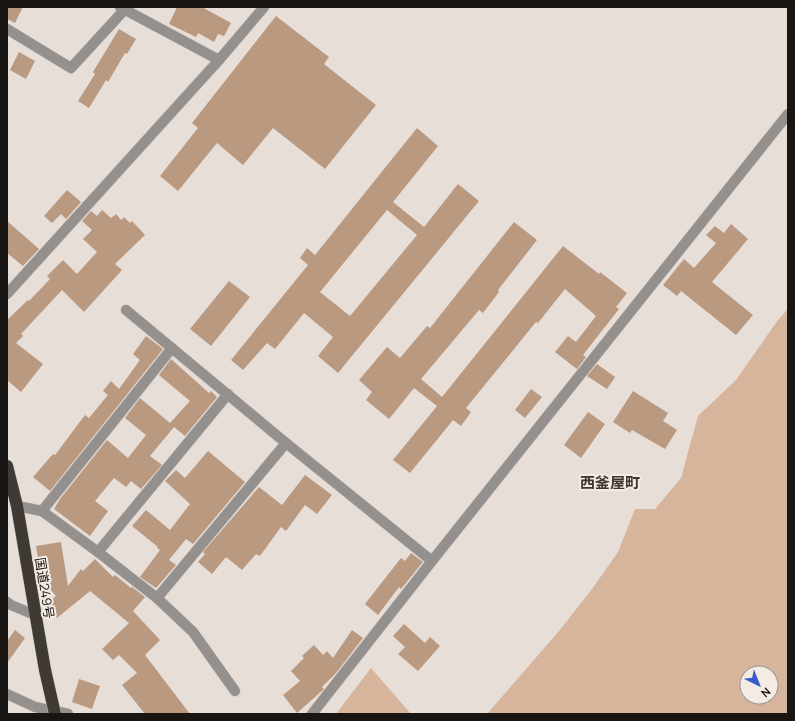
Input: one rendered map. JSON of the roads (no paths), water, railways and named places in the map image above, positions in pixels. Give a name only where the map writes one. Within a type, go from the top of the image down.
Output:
[{"type":"highway","name":"国道249号","points":[[7,466],[18,506],[35,614],[55,714]]},
{"type":"street","points":[[7,294],[264,7]]},
{"type":"street","points":[[7,29],[71,68],[124,8],[218,60]]},
{"type":"street","points":[[312,714],[788,114]]},
{"type":"street","points":[[126,310],[286,443],[432,561]]},
{"type":"street","points":[[42,512],[172,348]]},
{"type":"street","points":[[98,552],[228,394]]},
{"type":"street","points":[[157,598],[286,443]]},
{"type":"street","points":[[18,506],[42,512],[98,552],[157,598],[193,632],[235,691]]},
{"type":"street","points":[[7,602],[35,614]]},
{"type":"street","points":[[7,694],[35,707],[68,714]]},
{"type":"district","name":"西釜屋町","points":[[610,483]]}]
